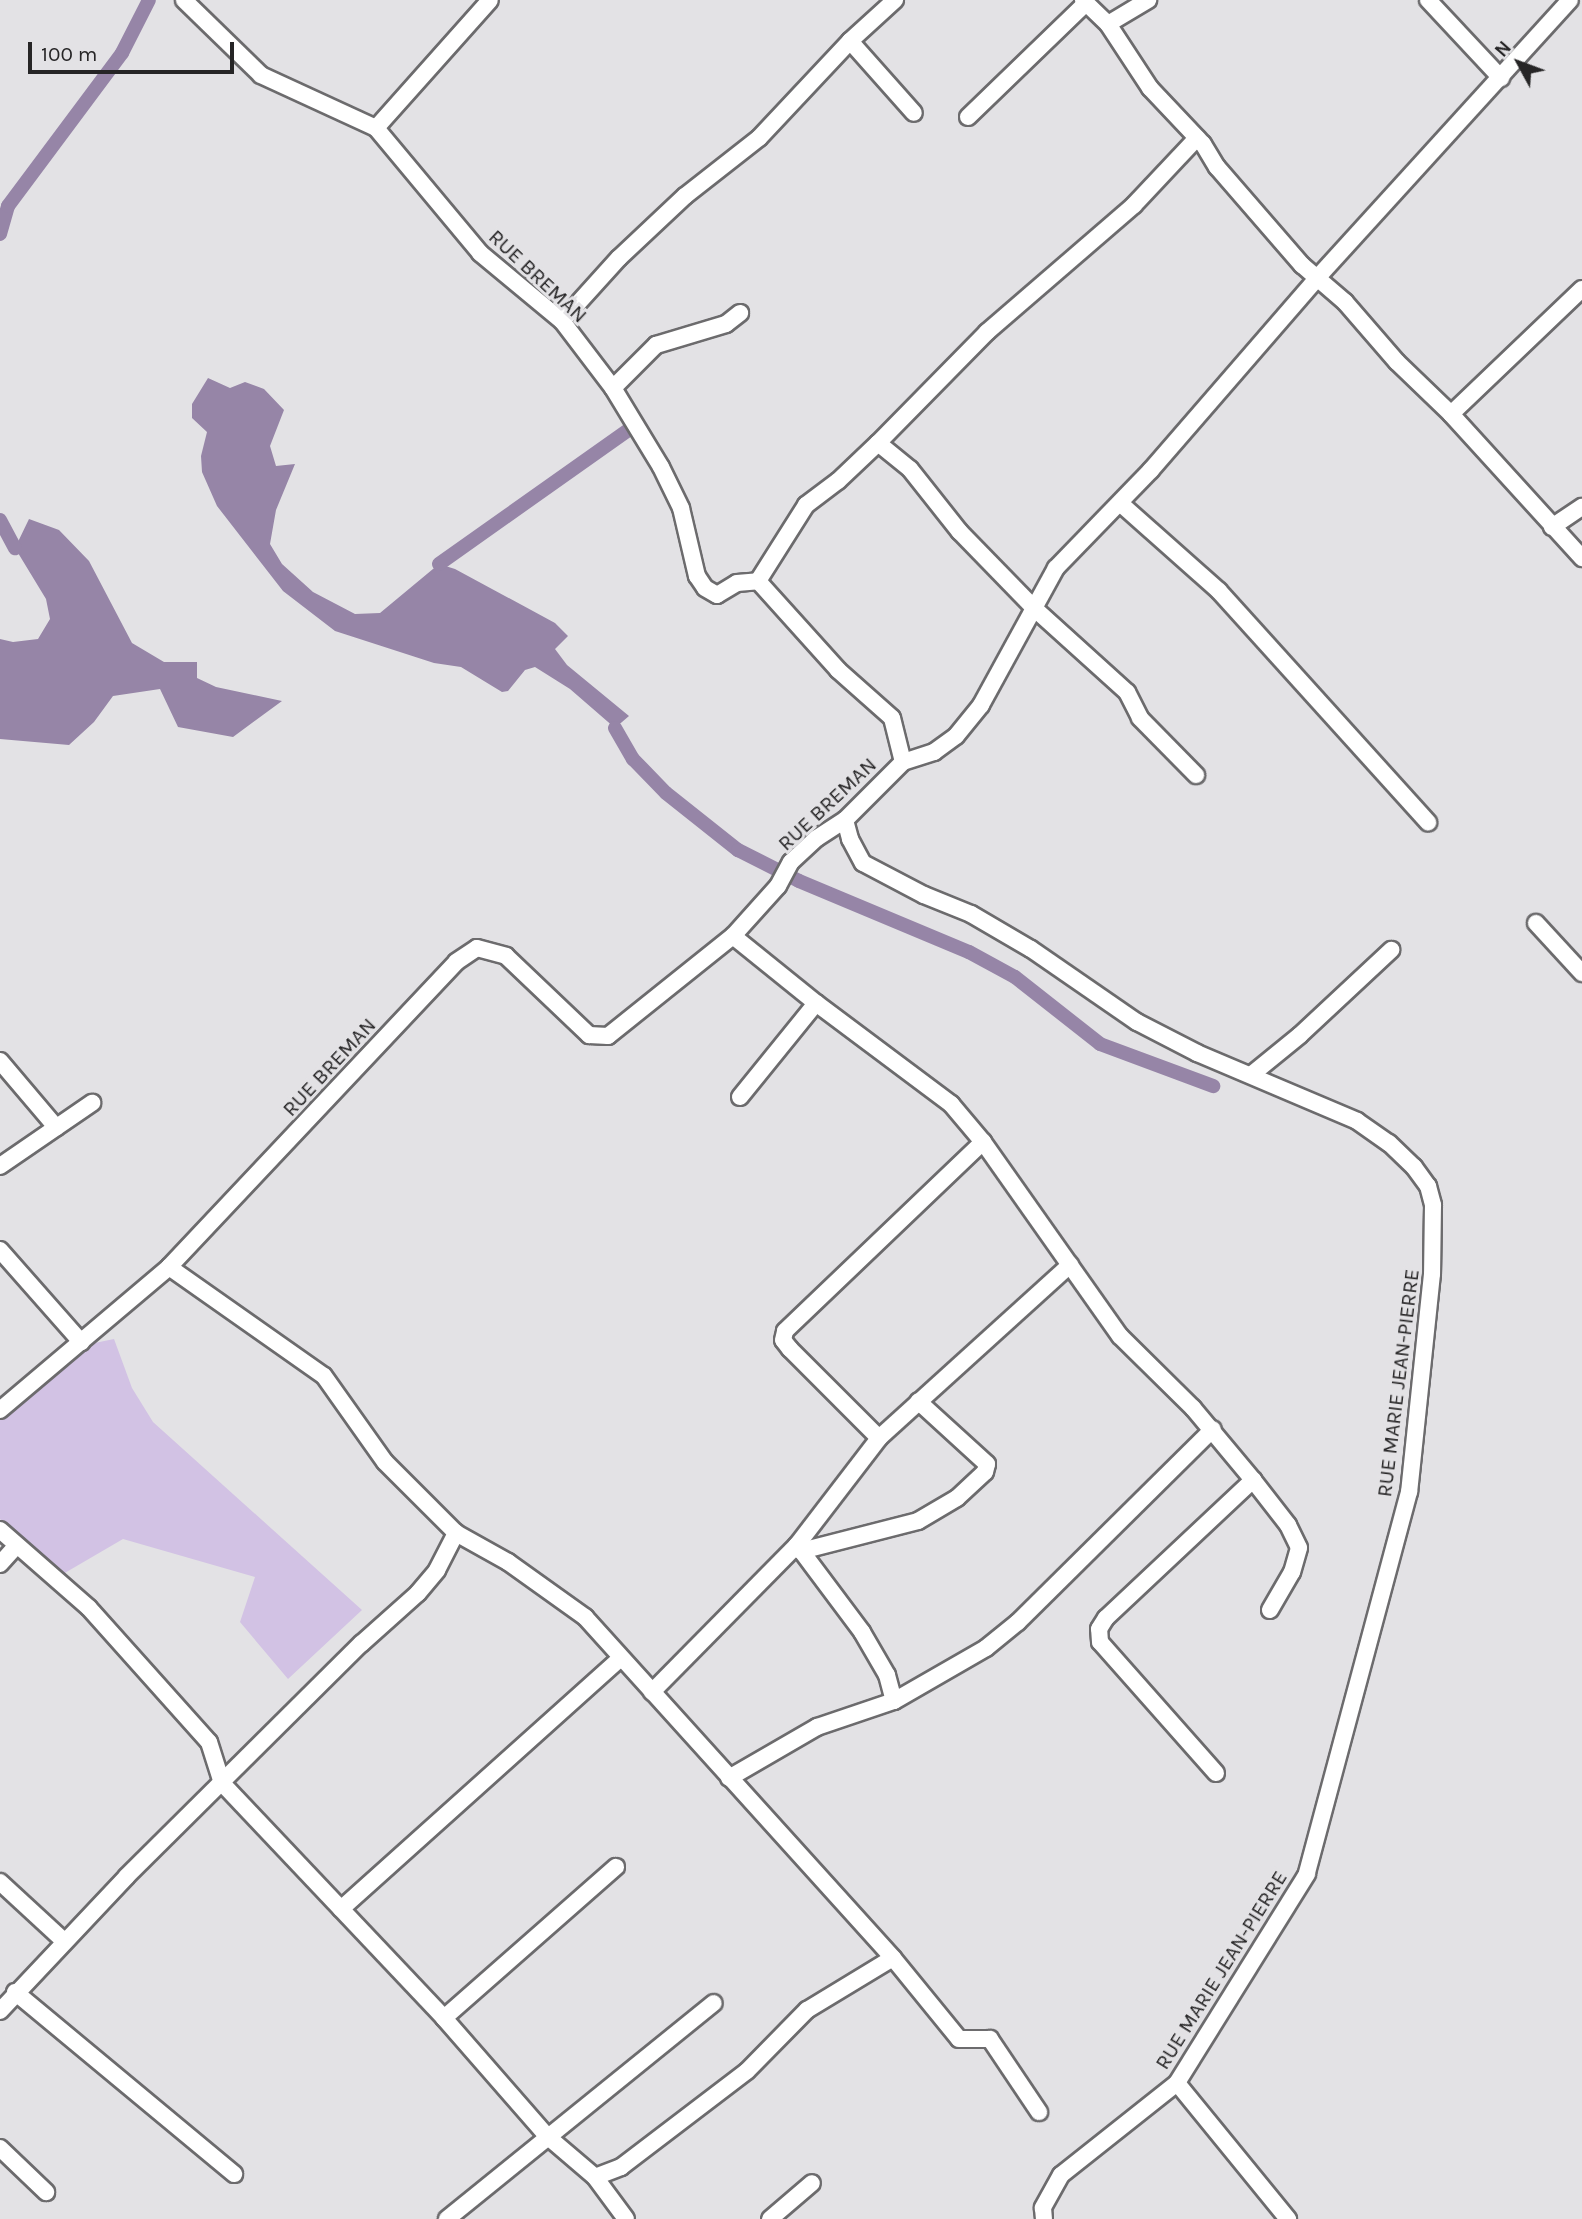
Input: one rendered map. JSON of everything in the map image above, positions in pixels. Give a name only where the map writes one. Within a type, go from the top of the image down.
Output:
[{"type":"street","name":"RUE BREMAN","points":[[0,1410],[169,1267],[456,962],[477,948],[506,956],[589,1035],[608,1036],[733,936],[778,886],[791,862],[817,838],[845,820],[903,762],[892,718],[838,670],[758,581],[737,583],[717,595],[705,588],[697,576],[681,508],[661,467],[613,388],[562,321],[480,253],[376,128],[261,75],[184,0]]},
{"type":"street","points":[[376,128],[491,0]]},
{"type":"street","points":[[562,321],[628,249],[685,196],[759,138],[850,41],[895,0]]},
{"type":"street","points":[[1108,24],[1148,0]]},
{"type":"street","points":[[1429,0],[1501,78]]},
{"type":"street","points":[[903,762],[934,752],[956,736],[981,705],[1056,568],[1120,503],[1318,278],[1570,0]]},
{"type":"street","points":[[968,117],[1084,1],[1108,24],[1150,88],[1197,138],[1217,167],[1276,236],[1451,414],[1582,558]]},
{"type":"street","points":[[850,41],[914,113]]},
{"type":"street","points":[[758,581],[806,505],[838,481],[878,443],[988,332],[1134,205],[1197,138]]},
{"type":"street","points":[[1451,414],[1582,289]]},
{"type":"street","points":[[613,388],[656,345],[726,324],[740,313]]},
{"type":"street","points":[[878,443],[910,470],[960,531],[1035,609],[1127,692],[1140,718],[1196,775]]},
{"type":"street","points":[[1120,503],[1219,591],[1428,822]]},
{"type":"street","points":[[1552,527],[1582,507]]},
{"type":"street","name":"RUE MARIE JEAN-PIERRE","points":[[845,820],[850,839],[863,863],[924,895],[971,914],[1031,949],[1137,1022],[1197,1054],[1357,1121],[1389,1143],[1414,1167],[1427,1186],[1433,1205],[1432,1275],[1409,1492],[1307,1874],[1177,2083],[1061,2175],[1043,2208],[1044,2219]]},
{"type":"street","points":[[1536,923],[1582,973]]},
{"type":"street","points":[[733,936],[816,1003],[951,1104],[983,1142],[1120,1336],[1213,1429],[1287,1525],[1298,1548],[1292,1572],[1270,1610]]},
{"type":"street","points":[[1251,1075],[1300,1035],[1391,950]]},
{"type":"street","points":[[740,1097],[816,1003]]},
{"type":"street","points":[[0,1061],[56,1128]]},
{"type":"street","points":[[0,1166],[92,1103]]},
{"type":"street","points":[[879,1438],[790,1349],[783,1340],[785,1331],[983,1142]]},
{"type":"street","points":[[0,1250],[81,1342]]},
{"type":"street","points":[[652,1692],[799,1548],[879,1438],[1070,1265]]},
{"type":"street","points":[[169,1267],[324,1376],[385,1462],[456,1533],[508,1562],[585,1617],[893,1958],[960,2039],[990,2039],[1040,2112]]},
{"type":"street","points":[[799,1548],[918,1521],[957,1498],[985,1472],[986,1464],[918,1401]]},
{"type":"street","points":[[729,1778],[817,1727],[894,1701],[986,1648],[1018,1622],[1213,1429]]},
{"type":"street","points":[[1216,1773],[1100,1642],[1099,1629],[1106,1618],[1253,1480]]},
{"type":"street","points":[[0,1530],[89,1608],[209,1742],[222,1783],[444,2018],[547,2136],[595,2177],[626,2219]]},
{"type":"street","points":[[0,2011],[64,1941],[361,1644],[418,1593],[437,1570],[456,1533]]},
{"type":"street","points":[[0,1564],[17,1545]]},
{"type":"street","points":[[799,1548],[862,1632],[887,1675],[894,1701]]},
{"type":"street","points":[[341,1909],[621,1658]]},
{"type":"street","points":[[444,2018],[616,1867]]},
{"type":"street","points":[[0,1882],[64,1941]]},
{"type":"street","points":[[595,2177],[621,2167],[747,2071],[807,2010],[893,1958]]},
{"type":"street","points":[[15,1992],[234,2174]]},
{"type":"street","points":[[447,2219],[495,2183],[547,2136],[713,2003]]},
{"type":"street","points":[[1177,2083],[1288,2219]]},
{"type":"street","points":[[0,2148],[46,2192]]},
{"type":"street","points":[[770,2219],[812,2183]]},
{"type":"shaded area","points":[[208,378],[230,388],[245,382],[264,389],[284,410],[270,446],[276,466],[295,464],[276,510],[270,544],[282,564],[313,592],[355,614],[380,613],[439,564],[455,569],[555,623],[568,636],[555,649],[567,665],[629,716],[615,728],[570,689],[535,667],[525,670],[508,691],[502,692],[461,667],[434,663],[335,631],[283,591],[217,506],[202,472],[201,456],[207,432],[192,418],[192,404]]},
{"type":"shaded area","points":[[29,519],[59,530],[89,561],[132,643],[164,662],[197,662],[197,678],[216,687],[282,701],[233,737],[178,727],[160,689],[113,696],[94,722],[69,745],[0,739],[0,639],[13,642],[38,639],[50,619],[46,599],[15,548]]},
{"type":"shaded area","points":[[114,1339],[132,1388],[153,1422],[362,1610],[288,1679],[240,1622],[255,1577],[123,1539],[63,1574],[0,1519],[0,1415],[85,1345]]},
{"type":"waterway","points":[[0,234],[8,206],[122,53],[149,0]]},
{"type":"waterway","points":[[439,564],[628,430]]},
{"type":"waterway","points":[[0,520],[15,548]]},
{"type":"waterway","points":[[615,728],[633,759],[666,793],[738,850],[799,881],[969,952],[1015,977],[1100,1044],[1213,1086]]}]
